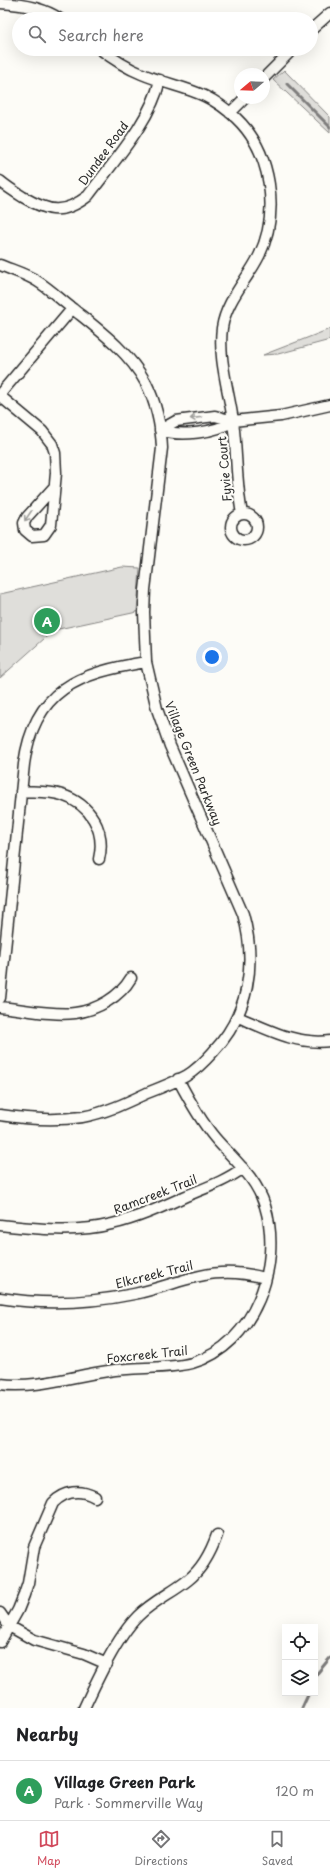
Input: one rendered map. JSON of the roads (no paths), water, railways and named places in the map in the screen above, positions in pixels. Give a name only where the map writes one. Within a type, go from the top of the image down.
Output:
[{"type":"street","points":[[0,3],[28,6],[47,12]]},
{"type":"street","points":[[318,23],[330,12]]},
{"type":"street","name":"Fyvie Court","points":[[111,56],[132,70],[202,94],[238,119],[256,145],[268,178],[270,206],[267,234],[259,255],[228,307],[222,328],[223,361],[233,421],[238,496],[242,514]]},
{"type":"street","points":[[270,72],[285,56]]},
{"type":"street","name":"Dundee Road","points":[[0,181],[46,209],[57,210],[77,204],[88,196],[146,117],[157,94],[160,80]]},
{"type":"street","points":[[230,113],[239,104]]},
{"type":"street","name":"Village Green Parkway","points":[[0,265],[35,280],[50,290],[116,346],[139,372],[152,399],[160,430],[161,459],[144,612],[146,662],[154,698],[163,726],[244,914],[248,931],[251,965],[244,998],[238,1017],[220,1044],[194,1070],[178,1079],[113,1108],[80,1117],[32,1118],[0,1115]]},
{"type":"street","points":[[54,487],[27,517],[24,523],[25,530],[32,536],[44,535],[48,531],[50,525],[54,487],[56,458],[48,437],[0,395],[72,309]]},
{"type":"street","points":[[160,430],[176,420],[215,416],[233,421],[280,416],[330,405]]},
{"type":"street","points":[[0,998],[21,791],[30,734],[46,706],[57,694],[71,683],[86,676],[146,662]]},
{"type":"street","points":[[21,791],[62,795],[81,805],[89,812],[100,831],[102,847],[99,859]]},
{"type":"street","points":[[0,1007],[75,1013],[112,998],[125,988],[131,978]]},
{"type":"street","points":[[238,1017],[298,1041],[315,1043],[330,1041]]},
{"type":"street","name":"Foxcreek Trail","points":[[0,1384],[30,1385],[114,1370],[180,1365],[205,1358],[227,1345],[244,1326],[256,1306],[265,1278],[271,1246],[269,1220],[258,1190],[243,1168],[203,1123],[178,1079]]},
{"type":"street","name":"Ramcreek Trail","points":[[0,1225],[69,1228],[110,1225],[139,1216],[193,1193],[234,1175],[243,1168]]},
{"type":"street","name":"Elkcreek Trail","points":[[0,1298],[50,1302],[100,1299],[135,1294],[190,1277],[214,1272],[240,1272],[265,1278]]},
{"type":"street","points":[[0,1642],[5,1625],[18,1610],[28,1583],[37,1537],[53,1503],[65,1494],[73,1492],[89,1494],[95,1497]]},
{"type":"street","points":[[84,1708],[129,1626],[149,1606],[188,1580],[197,1571],[213,1547],[218,1535]]},
{"type":"street","points":[[0,1613],[5,1625],[34,1640],[84,1654],[107,1664]]},
{"type":"waterway","points":[[287,84],[330,127]]},
{"type":"waterway","points":[[318,1672],[330,1658]]},
{"type":"waterway","points":[[302,1708],[308,1696]]},
{"type":"place","name":"Village Green Park","points":[[47,621]]}]
